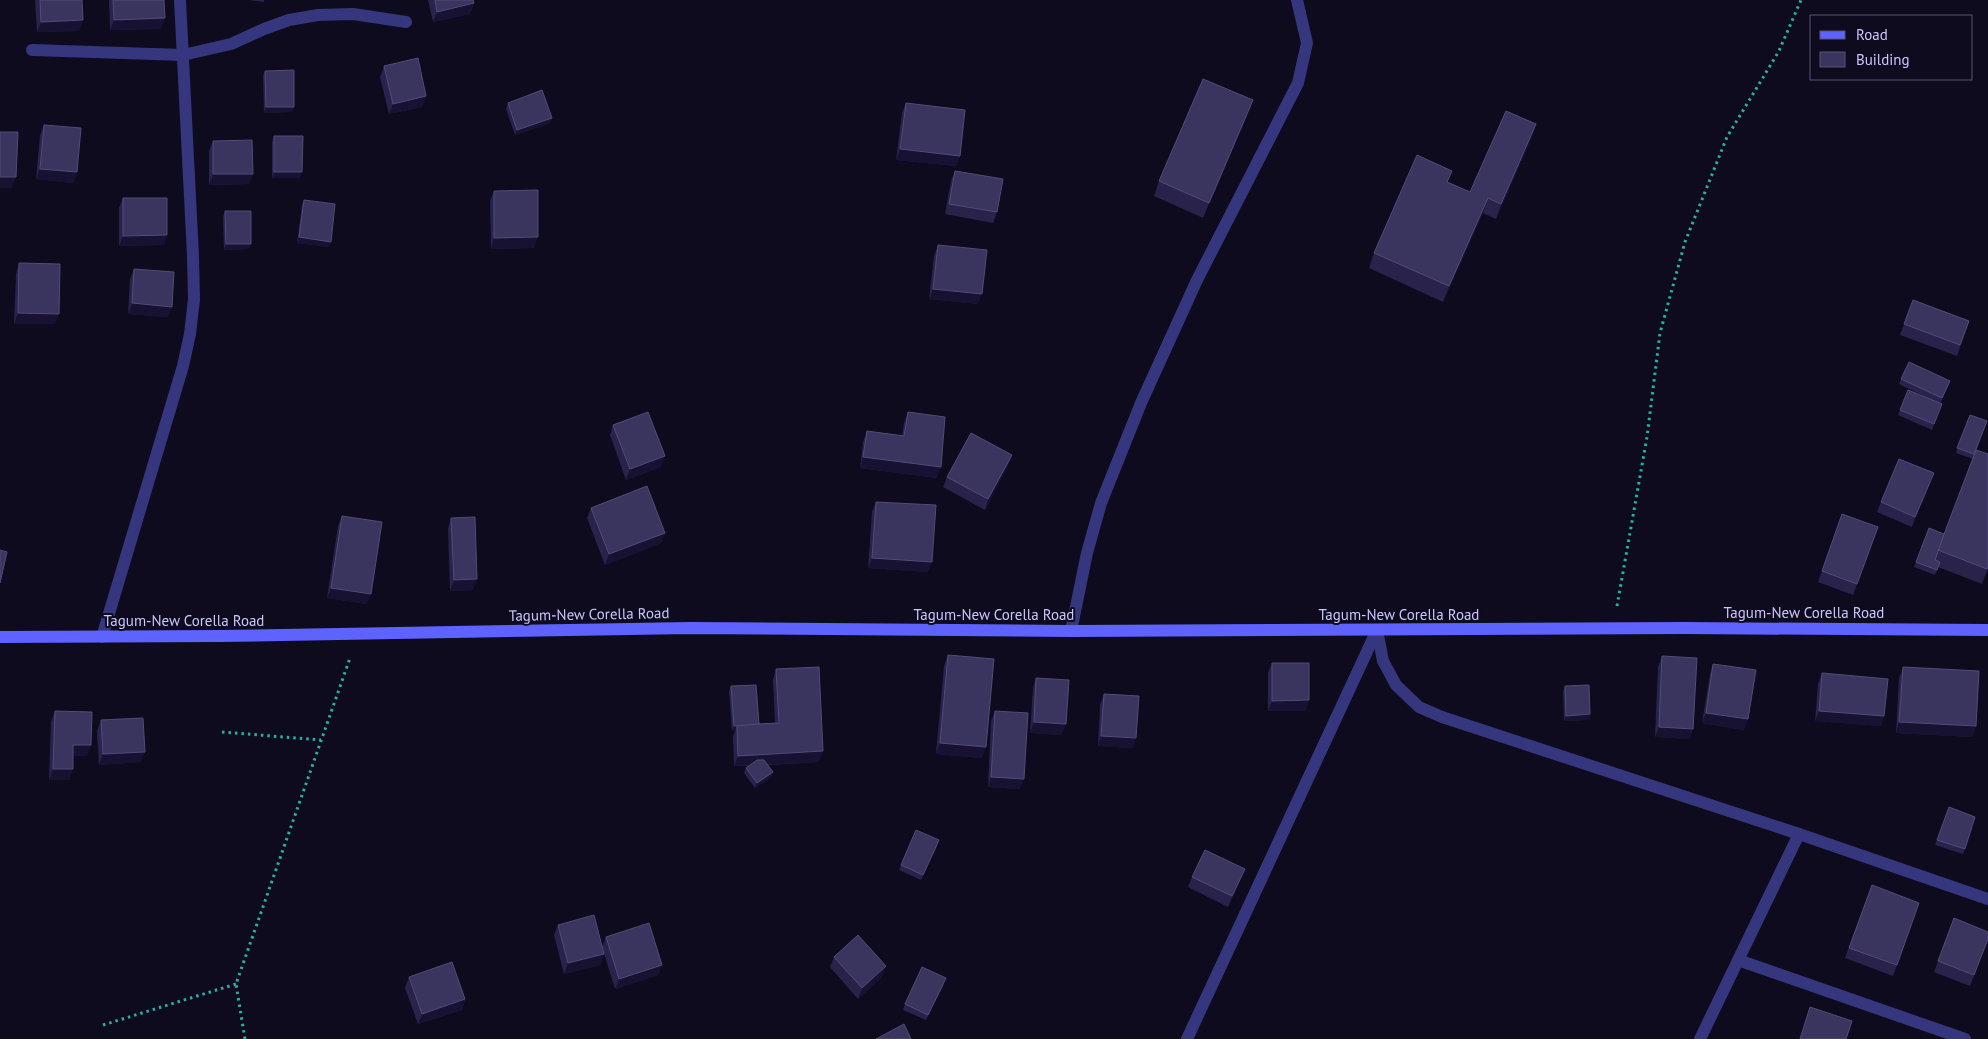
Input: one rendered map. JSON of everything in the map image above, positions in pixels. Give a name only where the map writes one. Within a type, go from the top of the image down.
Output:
[{"type":"main road","name":"Tagum-New Corella Road","points":[[0,637],[358,634],[690,628],[1071,631],[1612,628],[1988,630]]},
{"type":"street","points":[[102,636],[183,366],[190,334],[194,299],[194,256],[180,0]]},
{"type":"street","points":[[1071,631],[1087,553],[1101,503],[1140,403],[1197,280],[1298,83],[1307,43],[1297,0]]},
{"type":"street","points":[[32,50],[183,55],[231,44],[289,20],[318,14],[353,14],[406,22]]},
{"type":"street","points":[[1377,630],[1383,661],[1396,685],[1419,707],[1442,717],[1799,834],[1988,899]]},
{"type":"street","points":[[1187,1039],[1377,630]]},
{"type":"street","points":[[1700,1039],[1799,834]]},
{"type":"street","points":[[1738,960],[1965,1039]]},
{"type":"path","points":[[1612,628],[1647,437],[1660,333],[1685,242],[1727,137],[1779,50],[1801,0]]},
{"type":"path","points":[[245,1039],[236,984],[358,634]]},
{"type":"path","points":[[222,732],[321,740]]},
{"type":"path","points":[[103,1025],[236,984]]},
{"type":"building","points":[[40,0],[82,0],[83,20],[41,22]]},
{"type":"building","points":[[113,0],[164,0],[165,18],[114,20]]},
{"type":"building","points":[[435,0],[473,0],[474,3],[437,12]]},
{"type":"building","points":[[418,58],[426,96],[393,104],[384,66]]},
{"type":"building","points":[[294,70],[294,107],[266,107],[265,71]]},
{"type":"building","points":[[1203,79],[1253,100],[1209,203],[1159,181]]},
{"type":"building","points":[[542,90],[552,118],[517,130],[508,103]]},
{"type":"building","points":[[906,103],[965,110],[960,156],[900,149]]},
{"type":"building","points":[[1506,111],[1536,124],[1501,204],[1488,198],[1449,286],[1374,253],[1417,155],[1452,171],[1447,182],[1470,192]]},
{"type":"building","points":[[44,125],[81,128],[77,172],[40,169]]},
{"type":"building","points":[[0,132],[18,132],[16,177],[0,177]]},
{"type":"building","points":[[274,136],[303,136],[302,172],[274,172]]},
{"type":"building","points":[[252,140],[253,174],[213,174],[213,141]]},
{"type":"building","points":[[955,171],[1003,179],[997,212],[949,204]]},
{"type":"building","points":[[538,190],[538,237],[494,238],[494,191]]},
{"type":"building","points":[[123,198],[167,198],[167,235],[123,236]]},
{"type":"building","points":[[304,200],[335,204],[331,242],[299,237]]},
{"type":"building","points":[[225,211],[251,211],[251,244],[226,244]]},
{"type":"building","points":[[938,245],[987,250],[982,294],[933,289]]},
{"type":"building","points":[[19,263],[60,264],[59,314],[18,313]]},
{"type":"building","points":[[134,269],[174,272],[172,307],[132,303]]},
{"type":"building","points":[[1913,300],[1969,321],[1960,345],[1904,324]]},
{"type":"building","points":[[1909,362],[1950,381],[1942,398],[1901,379]]},
{"type":"building","points":[[1908,390],[1942,404],[1934,424],[1900,410]]},
{"type":"building","points":[[648,412],[665,456],[630,469],[613,425]]},
{"type":"building","points":[[908,412],[945,417],[941,467],[863,457],[867,431],[904,436]]},
{"type":"building","points":[[1970,415],[1987,421],[1974,454],[1957,448]]},
{"type":"building","points":[[971,433],[1012,455],[988,499],[947,477]]},
{"type":"building","points":[[1976,450],[1988,454],[1987,569],[1938,550]]},
{"type":"building","points":[[1899,459],[1934,473],[1915,517],[1881,502]]},
{"type":"building","points":[[647,486],[665,533],[609,554],[591,508]]},
{"type":"building","points":[[876,502],[936,505],[932,562],[872,558]]},
{"type":"building","points":[[1842,514],[1878,527],[1857,584],[1822,571]]},
{"type":"building","points":[[342,516],[382,522],[371,594],[331,588]]},
{"type":"building","points":[[475,517],[477,579],[454,580],[451,518]]},
{"type":"building","points":[[1929,528],[1944,534],[1935,560],[1940,562],[1937,570],[1916,562]]},
{"type":"building","points":[[0,550],[7,552],[0,583]]},
{"type":"building","points":[[948,655],[994,659],[986,747],[940,743]]},
{"type":"building","points":[[1662,656],[1697,658],[1693,729],[1659,727]]},
{"type":"building","points":[[1272,663],[1309,663],[1309,700],[1272,701]]},
{"type":"building","points":[[1713,664],[1756,670],[1748,719],[1706,713]]},
{"type":"building","points":[[819,667],[823,751],[738,756],[737,725],[779,723],[776,669]]},
{"type":"building","points":[[1903,667],[1979,671],[1976,726],[1899,722]]},
{"type":"building","points":[[1822,673],[1888,679],[1884,716],[1819,711]]},
{"type":"building","points":[[1036,678],[1069,680],[1066,724],[1034,722]]},
{"type":"building","points":[[756,685],[759,724],[734,726],[731,686]]},
{"type":"building","points":[[1589,685],[1590,714],[1566,716],[1565,686]]},
{"type":"building","points":[[1104,694],[1139,696],[1136,738],[1101,736]]},
{"type":"building","points":[[55,711],[92,712],[91,745],[73,745],[73,769],[53,769]]},
{"type":"building","points":[[995,711],[1028,713],[1024,779],[991,777]]},
{"type":"building","points":[[143,718],[145,752],[103,754],[101,720]]},
{"type":"building","points":[[757,760],[764,760],[773,772],[757,783],[746,768]]},
{"type":"building","points":[[1949,807],[1975,817],[1965,849],[1937,840]]},
{"type":"building","points":[[916,830],[939,840],[923,875],[901,865]]},
{"type":"building","points":[[1205,850],[1245,869],[1232,896],[1192,877]]},
{"type":"building","points":[[1872,885],[1919,903],[1897,965],[1849,948]]},
{"type":"building","points":[[594,915],[604,954],[568,963],[558,925]]},
{"type":"building","points":[[1954,918],[1988,932],[1988,939],[1974,975],[1938,961]]},
{"type":"building","points":[[649,923],[662,965],[619,979],[606,937]]},
{"type":"building","points":[[858,935],[886,966],[862,988],[834,957]]},
{"type":"building","points":[[452,962],[465,999],[422,1014],[409,977]]},
{"type":"building","points":[[922,967],[946,978],[928,1015],[905,1004]]},
{"type":"building","points":[[1810,1007],[1852,1021],[1846,1039],[1800,1039]]},
{"type":"building","points":[[904,1024],[911,1039],[876,1039]]}]
